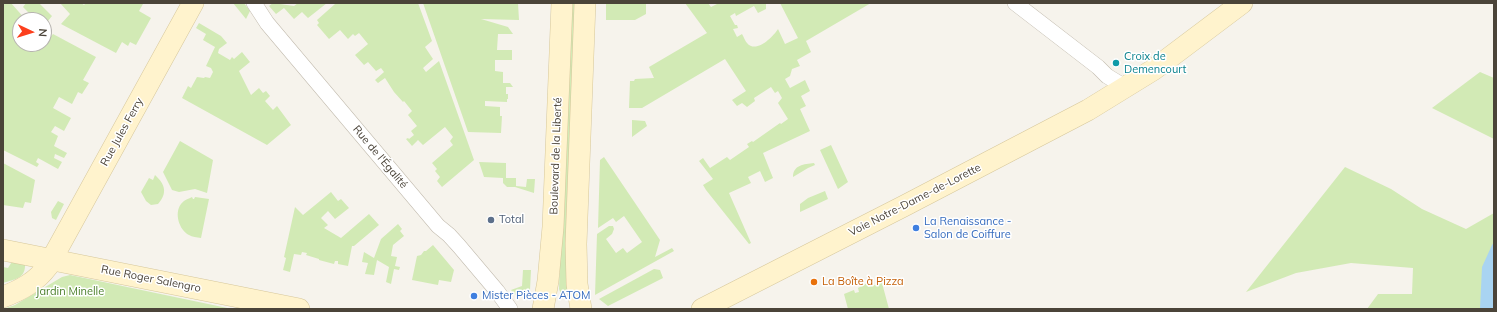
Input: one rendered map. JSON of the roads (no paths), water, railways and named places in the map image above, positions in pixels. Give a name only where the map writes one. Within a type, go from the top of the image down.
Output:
[{"type":"main road","name":"Rue Jules Ferry","points":[[3,297],[22,289],[37,279],[45,271],[193,3]]},
{"type":"main road","name":"Boulevard de la Liberté","points":[[542,309],[546,297],[553,228],[562,3]]},
{"type":"main road","points":[[581,309],[577,284],[576,244],[585,3]]},
{"type":"main road","name":"Voie Notre-Dame-de-Lorette","points":[[702,309],[1088,110],[1153,70],[1242,3]]},
{"type":"main road","name":"Rue Roger Salengro","points":[[3,250],[299,309]]},
{"type":"street","name":"Rue de l'Égalité","points":[[254,3],[272,29],[438,226],[449,235],[497,291],[510,309]]},
{"type":"street","points":[[1015,3],[1098,67],[1107,76],[1125,87]]},
{"type":"water","points":[[1494,242],[1494,309],[1480,309],[1482,267]]},
{"type":"place","name":"Croix de Demencourt","points":[[1116,63]]},
{"type":"place","name":"Total","points":[[491,220]]},
{"type":"place","name":"La Renaissance - Salon de Coiffure","points":[[916,228]]},
{"type":"place","name":"La Boîte à Pizza","points":[[814,282]]},
{"type":"place","name":"Mister Pièces - ATOM","points":[[474,296]]},
{"type":"park label","name":"Jardin Minelle","points":[[70,292]]}]
